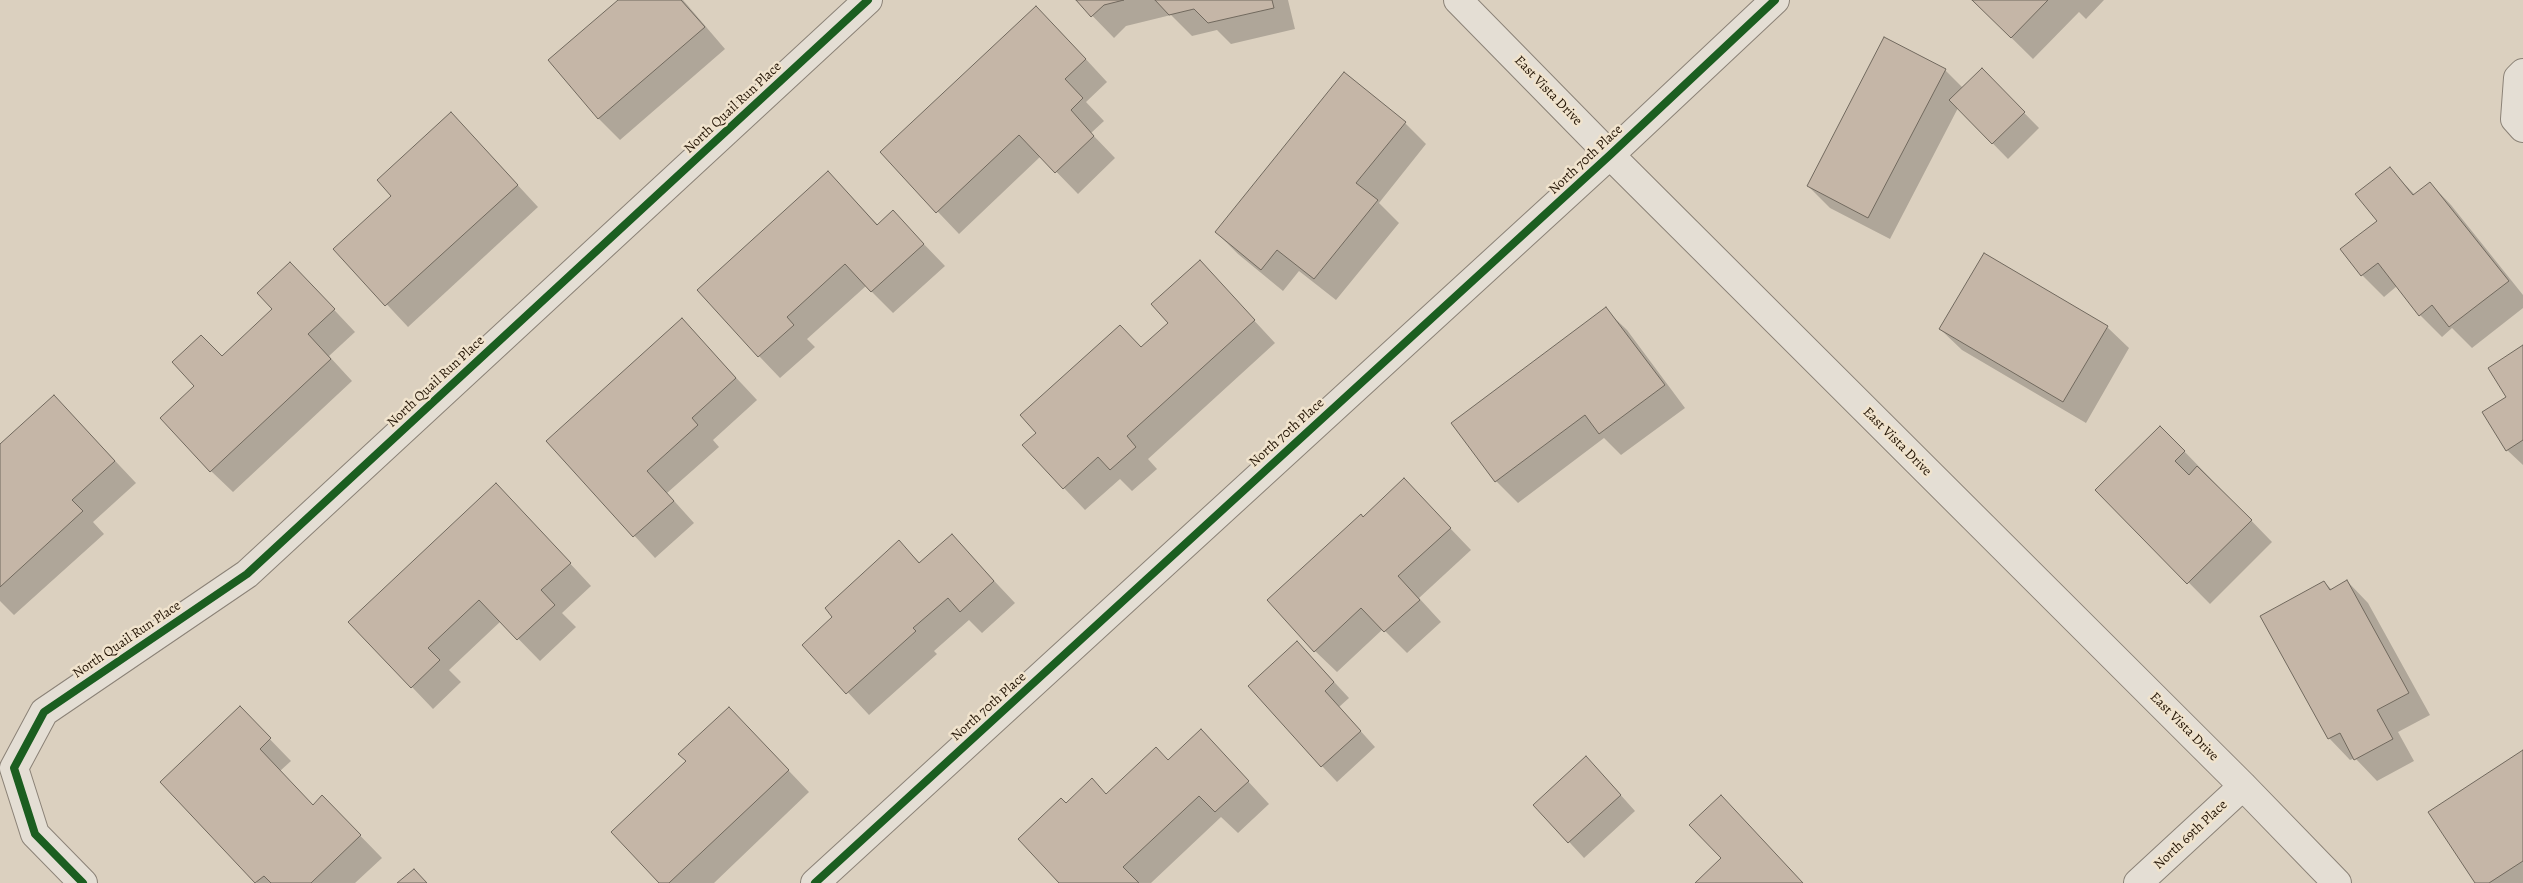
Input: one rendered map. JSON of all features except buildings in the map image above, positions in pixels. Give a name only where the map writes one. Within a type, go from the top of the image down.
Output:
[{"type":"street","name":"North Quail Run Place","points":[[83,883],[35,834],[14,768],[44,712],[247,574],[868,0]]},
{"type":"street","name":"East Vista Drive","points":[[1458,0],[1610,155],[2243,786],[2337,883]]},
{"type":"street","name":"North 70th Place","points":[[815,883],[1610,155],[1775,0]]},
{"type":"street","points":[[2519,123],[2518,78],[2523,73]]},
{"type":"street","name":"North 69th Place","points":[[2138,883],[2243,786]]},
{"type":"cycle path","points":[[83,883],[35,834],[14,768],[44,712],[247,574],[868,0]]},
{"type":"cycle path","points":[[815,883],[1610,155],[1775,0]]}]
